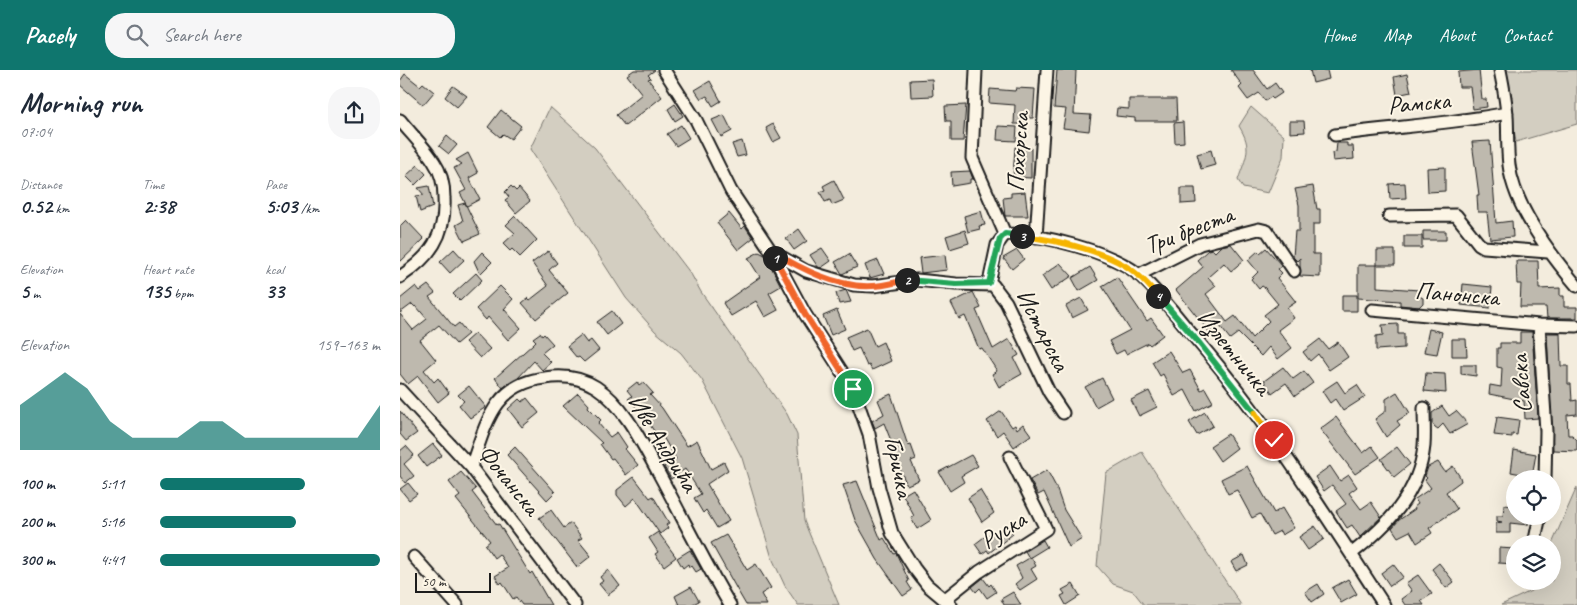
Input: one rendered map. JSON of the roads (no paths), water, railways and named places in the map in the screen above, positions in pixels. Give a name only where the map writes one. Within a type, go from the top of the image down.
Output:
[{"type":"street","name":"Горичка","points":[[664,70],[696,120],[731,191],[771,251],[805,314],[853,389],[870,434],[879,488],[892,533],[927,585],[947,602]]},
{"type":"street","points":[[976,70],[972,158],[1005,234],[997,245],[989,283]]},
{"type":"street","name":"Похорска","points":[[1036,238],[1047,70]]},
{"type":"street","points":[[1500,70],[1507,113],[1509,166],[1525,211],[1548,252],[1577,286]]},
{"type":"street","name":"Рамска","points":[[1334,135],[1399,126],[1447,124],[1507,113]]},
{"type":"street","points":[[400,120],[435,162],[443,185],[445,209],[444,222],[435,245],[416,267],[400,277]]},
{"type":"street","points":[[1390,216],[1456,215],[1479,244],[1484,247],[1548,252]]},
{"type":"street","name":"Три бреста","points":[[1138,275],[1200,244],[1259,228],[1267,231],[1294,271]]},
{"type":"street","name":"Излетничка","points":[[1005,234],[1036,238],[1090,251],[1125,266],[1138,275],[1200,344],[1243,397],[1384,605]]},
{"type":"street","name":"Истарска","points":[[771,251],[806,271],[854,285],[873,286],[907,280],[956,284],[989,283],[996,287],[1006,302],[1049,392],[1063,413]]},
{"type":"street","name":"Панонска","points":[[1372,310],[1539,324]]},
{"type":"street","name":"Савска","points":[[1545,470],[1546,431],[1539,324],[1577,326]]},
{"type":"street","name":"Иве Андрића","points":[[470,467],[493,408],[521,383],[554,376],[573,377],[587,382],[604,393],[643,444],[730,605]]},
{"type":"street","name":"Фочанска","points":[[400,390],[470,467],[575,605]]},
{"type":"street","points":[[1351,554],[1378,533],[1405,503],[1418,471],[1423,451],[1424,408]]},
{"type":"street","name":"Руска","points":[[947,602],[979,572],[1046,529],[1010,457]]},
{"type":"street","points":[[414,557],[457,605]]}]
